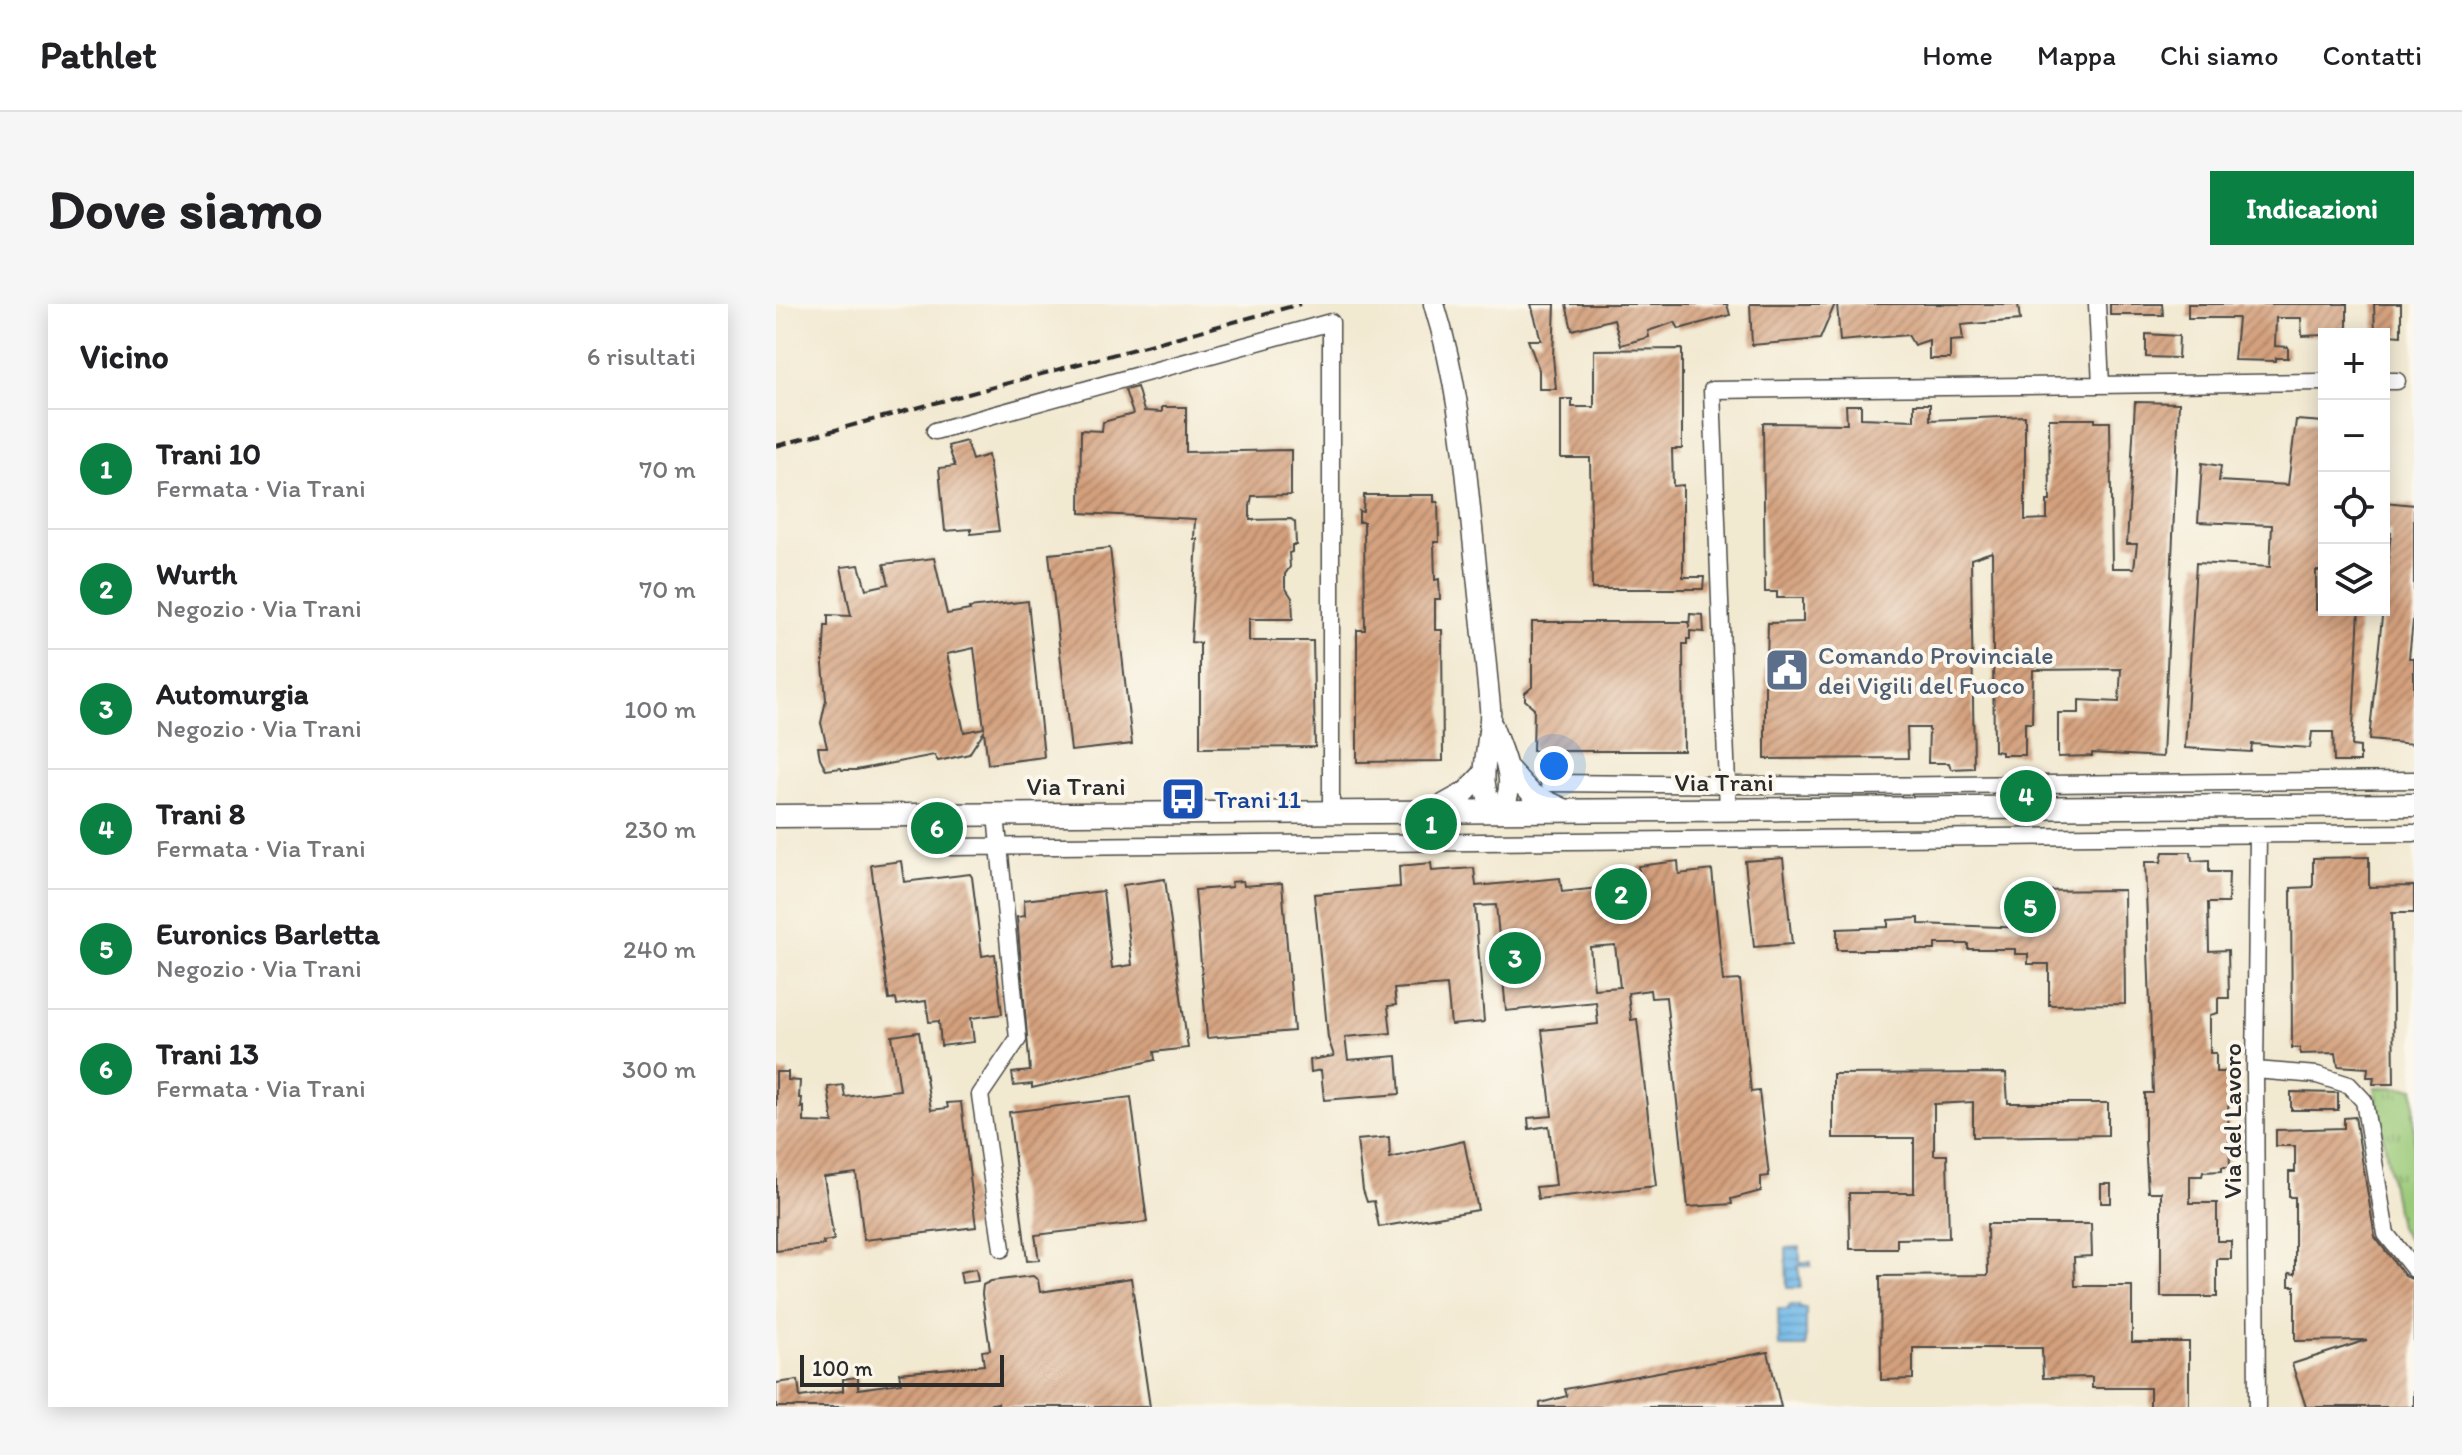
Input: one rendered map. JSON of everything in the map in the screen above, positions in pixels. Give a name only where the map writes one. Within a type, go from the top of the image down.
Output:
[{"type":"main road","name":"Via Trani","points":[[776,816],[2414,805]]},
{"type":"street","points":[[1434,304],[1456,387],[1492,725],[1510,789],[1506,802],[1498,812],[1487,796],[1483,774],[1492,725]]},
{"type":"street","points":[[2097,304],[2101,385]]},
{"type":"street","points":[[935,431],[1331,322],[1331,813]]},
{"type":"street","points":[[1728,811],[1712,390],[2318,382]]},
{"type":"street","points":[[1504,762],[1525,789],[1539,799],[1567,810]]},
{"type":"street","points":[[1428,812],[1458,798],[1483,774]]},
{"type":"street","name":"Via Trani","points":[[1549,783],[1998,785],[2414,780]]},
{"type":"street","points":[[1998,785],[2002,809]]},
{"type":"street","points":[[1952,809],[1956,838]]},
{"type":"street","points":[[1604,810],[1609,840]]},
{"type":"street","points":[[1370,813],[1373,842]]},
{"type":"street","points":[[996,815],[1018,1039],[980,1095],[1002,1249]]},
{"type":"street","points":[[951,847],[2414,833]]},
{"type":"street","name":"Via del Lavoro","points":[[2257,1407],[2255,1070],[2258,835]]},
{"type":"street","points":[[2255,1070],[2317,1075],[2349,1085],[2364,1101],[2386,1234],[2414,1269]]},
{"type":"green space","points":[[2375,1087],[2414,1088],[2414,1248],[2399,1227]]},
{"type":"water","points":[[1800,1247],[1800,1262],[1811,1262],[1811,1266],[1798,1266],[1801,1288],[1787,1288],[1786,1248]]},
{"type":"water","points":[[1789,1305],[1806,1308],[1806,1347],[1779,1347],[1778,1309],[1789,1309]]},
{"type":"building","points":[[1531,304],[1555,304],[1553,356],[1556,389],[1539,389],[1539,370],[1528,340],[1541,340]]},
{"type":"building","points":[[1566,304],[1727,304],[1730,315],[1679,329],[1675,322],[1648,331],[1649,337],[1621,345],[1614,319],[1572,330]]},
{"type":"building","points":[[1750,304],[1835,304],[1820,339],[1752,345]]},
{"type":"building","points":[[1837,304],[2018,304],[2020,320],[1961,325],[1963,340],[1950,341],[1950,359],[1929,359],[1929,340],[1914,345],[1908,335],[1840,341]]},
{"type":"building","points":[[2110,304],[2162,304],[2163,315],[2110,315]]},
{"type":"building","points":[[2188,304],[2347,304],[2347,328],[2318,328],[2318,335],[2302,336],[2301,318],[2276,318],[2275,346],[2288,347],[2288,358],[2276,358],[2276,361],[2234,360],[2238,318],[2188,318]]},
{"type":"building","points":[[2374,304],[2401,304],[2401,336],[2390,335],[2390,328],[2375,328]]},
{"type":"building","points":[[2146,334],[2179,336],[2178,358],[2146,357]]},
{"type":"building","points":[[1682,349],[1682,449],[1672,449],[1673,486],[1683,485],[1683,577],[1704,577],[1703,589],[1592,589],[1590,458],[1561,458],[1561,399],[1572,399],[1572,407],[1594,407],[1594,350]]},
{"type":"building","points":[[1137,387],[1144,411],[1162,412],[1162,407],[1186,407],[1186,452],[1291,450],[1291,495],[1252,496],[1250,520],[1291,519],[1295,522],[1296,545],[1292,545],[1290,567],[1285,574],[1285,587],[1292,598],[1293,619],[1249,619],[1249,641],[1313,641],[1315,747],[1200,748],[1200,643],[1191,642],[1197,539],[1194,539],[1195,519],[1080,513],[1081,430],[1102,431],[1103,422],[1133,414],[1125,390]]},
{"type":"building","points":[[2135,402],[2179,403],[2163,757],[2092,753],[2092,756],[2058,757],[2058,713],[2079,713],[2079,700],[2119,702],[2121,669],[2033,670],[2032,723],[2025,723],[2025,755],[2002,755],[2002,752],[1994,751],[1992,552],[1971,559],[1974,768],[1951,769],[1949,763],[1928,763],[1929,728],[1907,728],[1908,758],[1765,759],[1768,623],[1803,622],[1803,598],[1777,598],[1777,592],[1765,592],[1763,423],[1847,424],[1846,405],[1861,405],[1861,418],[1914,420],[1914,404],[1930,404],[1930,420],[2025,416],[2025,520],[2047,519],[2047,501],[2050,501],[2049,419],[2110,422],[2112,568],[2134,568],[2137,544],[2127,544]]},
{"type":"building","points":[[2296,420],[2318,422],[2316,610],[2318,616],[2359,616],[2352,746],[2360,747],[2360,762],[2334,762],[2333,732],[2312,732],[2310,748],[2252,744],[2251,752],[2185,748],[2196,563],[2270,567],[2272,525],[2198,522],[2202,463],[2221,466],[2219,481],[2288,485]]},
{"type":"building","points":[[966,441],[972,460],[988,455],[999,531],[971,534],[971,529],[945,531],[939,468],[955,466],[948,446]]},
{"type":"building","points":[[1364,495],[1434,495],[1434,502],[1438,502],[1439,542],[1434,542],[1435,580],[1439,579],[1440,599],[1435,599],[1435,630],[1442,630],[1443,761],[1357,762],[1357,630],[1365,630],[1364,522],[1359,522],[1359,511],[1363,512]]},
{"type":"building","points":[[2390,503],[2414,505],[2414,612],[2409,658],[2414,658],[2414,744],[2369,740],[2382,616],[2390,616]]},
{"type":"building","points":[[1110,548],[1132,744],[1071,751],[1049,554]]},
{"type":"building","points":[[934,558],[947,614],[969,608],[1028,601],[1044,757],[988,764],[984,731],[969,754],[938,761],[934,755],[856,770],[826,770],[818,747],[827,747],[821,723],[826,700],[823,664],[825,626],[828,626],[828,615],[851,616],[841,567],[859,565],[866,589],[889,584],[884,564]],"holes":[[[974,648],[984,728],[964,732],[947,654]]]},
{"type":"building","points":[[1690,614],[1703,615],[1704,632],[1690,631],[1690,639],[1683,644],[1684,751],[1533,751],[1534,708],[1525,700],[1525,693],[1532,687],[1532,622],[1689,622],[1689,628]]},
{"type":"building","points":[[2163,852],[2191,852],[2192,861],[2209,860],[2209,872],[2229,872],[2228,903],[2208,903],[2209,951],[2228,950],[2229,998],[2218,998],[2218,1013],[2210,1015],[2210,1053],[2216,1053],[2216,1072],[2230,1072],[2230,1167],[2222,1167],[2222,1171],[2203,1172],[2202,1176],[2190,1176],[2190,1203],[2217,1203],[2217,1241],[2231,1241],[2231,1259],[2217,1259],[2217,1297],[2161,1297],[2161,1192],[2148,1192],[2145,1093],[2153,1093],[2145,862],[2161,862]]},
{"type":"building","points":[[2369,857],[2369,887],[2414,886],[2414,913],[2392,913],[2394,1084],[2373,1084],[2374,1077],[2367,1077],[2368,1068],[2338,1066],[2336,1053],[2300,1054],[2300,1048],[2292,1048],[2291,888],[2313,887],[2313,858]]},
{"type":"building","points":[[1783,858],[1792,944],[1754,947],[1745,861]]},
{"type":"building","points":[[901,861],[904,882],[970,874],[972,877],[982,956],[995,954],[1002,1014],[971,1018],[974,1042],[941,1046],[939,1021],[929,1022],[926,1001],[897,1005],[896,999],[889,1000],[871,865]]},
{"type":"building","points":[[1678,861],[1679,874],[1712,870],[1723,981],[1740,980],[1751,1092],[1759,1091],[1769,1176],[1761,1177],[1761,1191],[1731,1199],[1732,1204],[1688,1207],[1666,997],[1651,998],[1650,990],[1628,993],[1631,1020],[1637,1019],[1656,1186],[1538,1199],[1536,1187],[1556,1185],[1549,1126],[1529,1129],[1528,1118],[1552,1116],[1542,1030],[1598,1024],[1596,1002],[1506,1011],[1496,905],[1475,906],[1484,1022],[1451,1025],[1447,985],[1394,989],[1396,1005],[1388,1006],[1391,1033],[1345,1037],[1348,1060],[1397,1056],[1400,1094],[1324,1100],[1321,1070],[1311,1072],[1310,1060],[1334,1056],[1328,1038],[1314,894],[1400,887],[1399,866],[1431,863],[1432,871],[1474,868],[1476,886],[1560,878],[1562,892],[1608,887],[1608,882],[1640,878],[1638,866]],"holes":[[[1615,945],[1620,987],[1594,989],[1590,947]]]},
{"type":"building","points":[[1165,879],[1188,1048],[1154,1052],[1155,1060],[1032,1088],[1032,1084],[1014,1086],[1012,1073],[1030,1071],[1017,917],[1025,916],[1024,900],[1103,891],[1112,968],[1132,965],[1123,885]]},
{"type":"building","points":[[1243,881],[1244,886],[1282,883],[1294,1031],[1207,1038],[1195,890],[1232,887],[1231,882]]},
{"type":"building","points":[[2124,890],[2125,1004],[2049,1005],[2049,964],[2028,964],[2028,954],[2015,954],[2015,949],[1968,949],[1968,944],[1935,944],[1935,950],[1837,950],[1837,929],[1888,927],[1888,920],[1919,918],[1919,924],[2028,928],[2028,891]]},
{"type":"building","points":[[919,1032],[931,1110],[948,1108],[947,1103],[961,1102],[976,1227],[864,1240],[856,1173],[824,1177],[834,1240],[823,1242],[824,1245],[776,1251],[776,1072],[788,1072],[788,1080],[800,1081],[799,1098],[802,1098],[801,1108],[804,1107],[804,1122],[833,1123],[828,1087],[843,1085],[845,1097],[900,1090],[892,1036]]},
{"type":"building","points":[[2006,1073],[2008,1103],[2108,1103],[2108,1135],[1973,1137],[1973,1102],[1934,1104],[1934,1155],[1947,1155],[1949,1238],[1897,1239],[1897,1249],[1850,1249],[1849,1193],[1914,1193],[1914,1138],[1833,1138],[1833,1074]]},
{"type":"building","points":[[2291,1092],[2338,1093],[2338,1110],[2291,1110]]},
{"type":"building","points":[[1131,1097],[1147,1222],[1035,1235],[1039,1260],[1027,1261],[1009,1112]]},
{"type":"building","points":[[2355,1117],[2375,1237],[2405,1276],[2414,1280],[2414,1407],[2306,1407],[2292,1364],[2367,1340],[2295,1341],[2295,1286],[2289,1286],[2289,1273],[2295,1274],[2295,1197],[2289,1197],[2289,1172],[2295,1172],[2295,1146],[2276,1146],[2276,1130],[2344,1128],[2344,1118]]},
{"type":"building","points":[[1389,1137],[1390,1158],[1464,1141],[1478,1210],[1379,1227],[1374,1201],[1367,1202],[1363,1190],[1357,1140]]},
{"type":"building","points":[[2101,1184],[2111,1184],[2111,1203],[2101,1203]]},
{"type":"building","points":[[1987,1224],[2091,1224],[2092,1256],[2074,1257],[2075,1286],[2132,1286],[2132,1342],[2189,1342],[2189,1407],[2150,1407],[2150,1388],[2092,1388],[2092,1377],[2043,1378],[2042,1348],[1913,1348],[1913,1379],[1881,1380],[1880,1276],[1988,1275]]},
{"type":"building","points":[[976,1269],[978,1281],[962,1283],[960,1272]]},
{"type":"building","points":[[1033,1276],[1038,1280],[1040,1292],[1131,1278],[1150,1407],[999,1407],[998,1403],[976,1407],[776,1407],[776,1383],[798,1380],[800,1397],[843,1391],[843,1379],[858,1377],[858,1389],[901,1383],[899,1373],[984,1365],[982,1351],[990,1350],[983,1285],[991,1281]]},
{"type":"building","points":[[1768,1352],[1781,1407],[1540,1407],[1540,1403],[1567,1396],[1565,1389]]},
{"type":"railway","points":[[776,446],[1300,304]]},
{"type":"place","name":"Comando Provinciale dei Vigili del Fuoco","points":[[1787,670]]},
{"type":"place","name":"Trani 8","points":[[2026,796]]},
{"type":"place","name":"Trani 11","points":[[1183,799]]},
{"type":"place","name":"Trani 10","points":[[1431,824]]},
{"type":"place","name":"Trani 13","points":[[937,828]]},
{"type":"place","name":"Wurth","points":[[1621,894]]},
{"type":"place","name":"Euronics Barletta","points":[[2030,907]]},
{"type":"place","name":"Automurgia","points":[[1515,958]]}]
